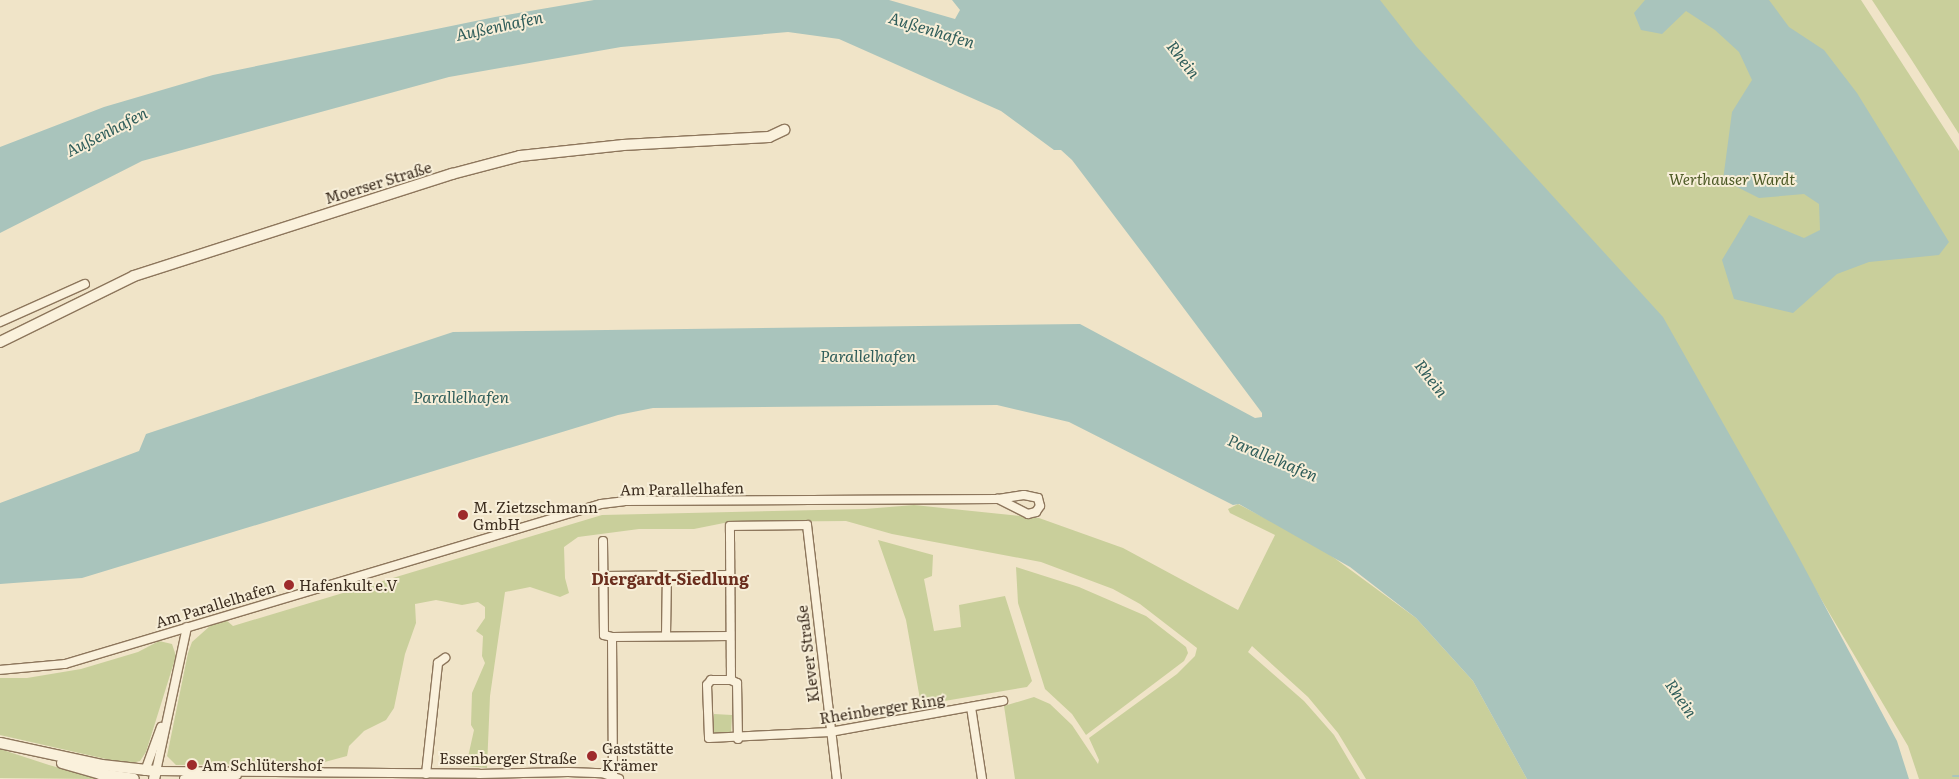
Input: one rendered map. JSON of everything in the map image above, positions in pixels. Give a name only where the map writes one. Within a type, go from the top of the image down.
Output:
[{"type":"street","name":"Moerser Straße","points":[[0,342],[134,276],[452,174],[520,156],[624,145],[769,137],[784,130]]},
{"type":"street","points":[[0,322],[85,284]]},
{"type":"street","name":"Am Parallelhafen","points":[[0,670],[65,664],[600,504],[624,501],[998,499],[1011,495],[1035,496],[1040,501],[1040,506],[1036,512],[1028,514],[998,499]]},
{"type":"street","name":"Klever Straße","points":[[730,575],[730,526],[807,525],[837,779]]},
{"type":"street","points":[[603,541],[604,635],[612,637],[730,636]]},
{"type":"street","points":[[666,575],[666,636]]},
{"type":"street","points":[[604,576],[730,575],[731,680],[737,683],[738,739]]},
{"type":"street","points":[[155,775],[165,718],[187,627]]},
{"type":"street","points":[[612,637],[616,777]]},
{"type":"street","name":"Essenberger Straße","points":[[426,774],[438,663],[445,658]]},
{"type":"street","name":"Rheinberger Ring","points":[[731,680],[712,680],[707,685],[708,736],[713,740],[830,732],[1003,701]]},
{"type":"street","points":[[971,707],[982,779]]},
{"type":"street","points":[[144,775],[165,718]]},
{"type":"street","name":"Essenberger Straße","points":[[0,743],[100,774],[134,779]]},
{"type":"street","name":"Essenberger Straße","points":[[26,750],[144,775],[266,771],[426,774],[568,772],[616,777]]},
{"type":"street","name":"Essenberger Straße","points":[[184,779],[266,771]]},
{"type":"green space","name":"Werthauser Wardt","points":[[1370,0],[1861,0],[1959,151],[1959,779],[1919,779],[1908,746],[1782,533]]},
{"type":"green space","points":[[1872,0],[1959,0],[1959,134],[1911,59]]},
{"type":"green space","points":[[1238,504],[1318,546],[1416,618],[1473,681],[1527,779],[1366,779],[1338,733],[1308,697],[1252,646],[1248,652],[1304,701],[1334,735],[1360,779],[1015,779],[1004,706],[1034,697],[1050,704],[1072,725],[1098,764],[1099,760],[1089,738],[1177,674],[1195,656],[1197,648],[1140,604],[1113,589],[1041,562],[892,534],[846,521],[729,522],[694,529],[639,529],[578,537],[564,547],[565,578],[569,593],[560,597],[530,587],[505,592],[490,696],[487,768],[466,766],[474,730],[471,725],[472,693],[485,663],[482,656],[483,636],[476,631],[485,618],[485,607],[478,602],[462,605],[436,600],[415,604],[416,623],[405,654],[394,708],[386,720],[364,731],[349,746],[347,756],[321,763],[176,765],[167,756],[188,653],[192,642],[210,626],[226,620],[233,626],[602,515],[865,509],[914,505],[1039,518],[1123,548],[1238,610],[1275,535],[1230,513],[1228,509]]},
{"type":"green space","points":[[878,540],[933,555],[932,576],[924,579],[934,631],[961,627],[959,605],[1005,596],[1032,681],[1027,687],[921,705],[906,620]]},
{"type":"green space","points":[[1016,567],[1079,587],[1146,616],[1186,647],[1188,653],[1184,661],[1086,735],[1072,714],[1045,689],[1018,603]]},
{"type":"green space","points":[[159,641],[172,644],[176,656],[146,752],[140,761],[128,764],[0,735],[0,678],[27,678],[81,669],[138,652]]},
{"type":"green space","points":[[714,714],[732,715],[731,734],[713,733]]},
{"type":"green space","points":[[0,749],[49,765],[99,779],[0,778]]},
{"type":"water","points":[[594,0],[889,0],[955,19],[960,10],[952,0],[1380,0],[1416,46],[1663,317],[1796,552],[1897,741],[1909,779],[1527,779],[1473,681],[1416,618],[1350,567],[1239,504],[1233,505],[1069,422],[997,405],[653,408],[618,415],[82,578],[0,584],[0,503],[139,451],[146,434],[453,332],[1080,324],[1255,418],[1262,417],[1262,413],[1147,259],[1072,160],[1061,150],[1054,150],[1001,111],[839,39],[788,32],[621,47],[449,77],[142,161],[0,233],[0,147],[104,107],[213,75],[495,17]]},
{"type":"water","points":[[1645,0],[1769,0],[1789,27],[1824,50],[1857,93],[1949,242],[1939,255],[1869,262],[1837,274],[1793,313],[1734,299],[1722,260],[1749,215],[1804,238],[1820,230],[1819,204],[1804,194],[1759,198],[1723,180],[1732,112],[1752,80],[1739,52],[1715,30],[1686,11],[1662,34],[1641,30],[1634,13]]},
{"type":"waterway","points":[[1953,776],[1959,776]]},
{"type":"place","name":"M. Zietzschmann GmbH","points":[[463,515]]},
{"type":"place","name":"Hafenkult e.V","points":[[289,585]]},
{"type":"place","name":"Gaststätte Krämer","points":[[592,756]]},
{"type":"place","name":"Am Schlütershof","points":[[192,765]]},
{"type":"district","name":"Diergardt-Siedlung","points":[[670,578]]},
{"type":"water label","name":"Außenhafen","points":[[499,25]]},
{"type":"water label","name":"Außenhafen","points":[[932,29]]},
{"type":"water label","name":"Rhein","points":[[1184,59]]},
{"type":"water label","name":"Außenhafen","points":[[106,131]]},
{"type":"water label","name":"Parallelhafen","points":[[868,355]]},
{"type":"water label","name":"Rhein","points":[[1432,378]]},
{"type":"water label","name":"Parallelhafen","points":[[461,396]]},
{"type":"water label","name":"Parallelhafen","points":[[1273,457]]},
{"type":"water label","name":"Rhein","points":[[1682,698]]}]
